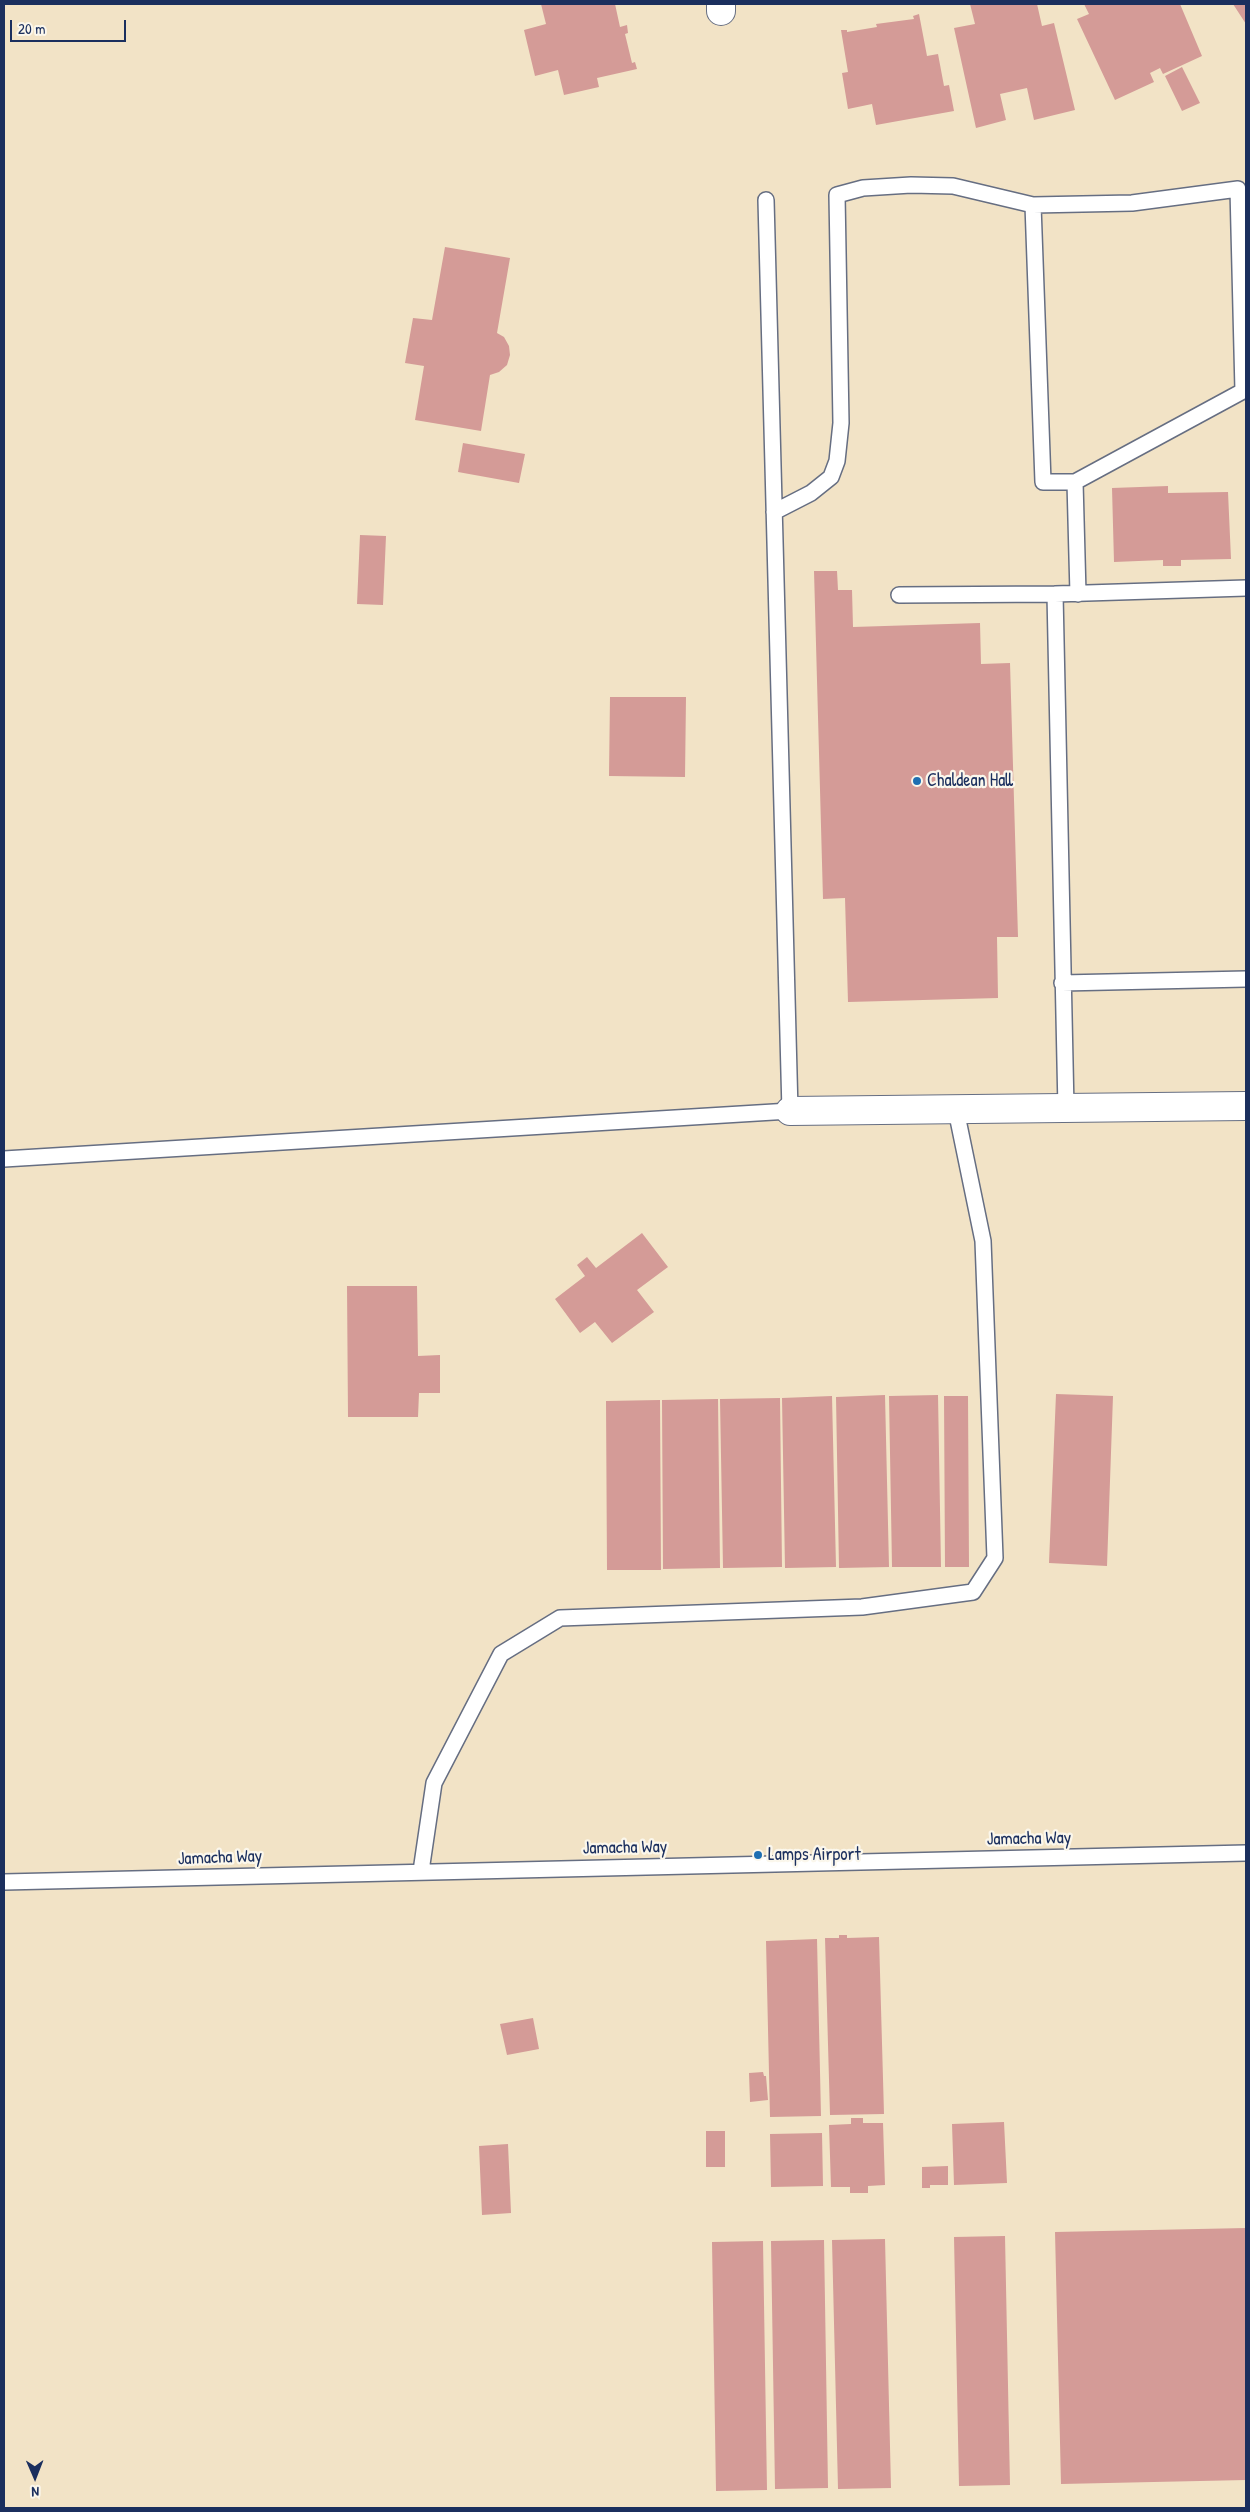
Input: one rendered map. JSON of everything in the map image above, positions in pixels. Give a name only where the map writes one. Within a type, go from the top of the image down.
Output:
[{"type":"street","points":[[790,1111],[1246,1106]]},
{"type":"lane","points":[[774,512],[811,493],[831,477],[838,461],[841,423],[837,195],[862,188],[911,185],[953,186],[1034,205],[1132,203],[1238,189],[1242,218],[1243,391],[1075,482],[1043,482],[1034,205]]},
{"type":"lane","points":[[4,1159],[790,1111],[766,200]]},
{"type":"lane","points":[[1075,482],[1078,594]]},
{"type":"lane","points":[[899,594],[1078,594],[1246,588]]},
{"type":"lane","points":[[1056,594],[1062,983],[1066,1108]]},
{"type":"lane","points":[[1062,983],[1246,979]]},
{"type":"lane","points":[[421,1871],[434,1783],[501,1654],[560,1618],[862,1607],[973,1592],[995,1558],[982,1241],[956,1110]]},
{"type":"lane","name":"Jamacha Way","points":[[4,1882],[1246,1853]]},
{"type":"building","points":[[541,4],[615,4],[620,27],[627,25],[628,33],[625,34],[632,63],[635,62],[637,69],[597,78],[599,87],[564,95],[558,70],[535,76],[524,30],[546,24]]},
{"type":"building","points":[[970,4],[1037,4],[1042,26],[1054,23],[1075,110],[1034,120],[1027,88],[1000,94],[1006,120],[976,128],[954,28],[975,24]]},
{"type":"building","points":[[1084,4],[1180,4],[1202,56],[1163,74],[1160,68],[1150,73],[1154,82],[1115,100],[1077,19],[1089,14]]},
{"type":"building","points":[[1233,4],[1246,4],[1246,24]]},
{"type":"building","points":[[919,14],[927,56],[938,54],[944,86],[949,85],[954,111],[876,125],[872,104],[848,109],[842,73],[848,72],[841,30],[847,30],[847,32],[877,27],[876,24],[914,19],[913,16]]},
{"type":"building","points":[[1182,67],[1200,103],[1182,111],[1165,76]]},
{"type":"building","points":[[445,247],[510,258],[497,333],[504,337],[509,346],[510,355],[507,365],[499,372],[490,375],[481,431],[415,420],[424,366],[405,363],[413,318],[432,320]]},
{"type":"building","points":[[463,443],[525,454],[519,483],[458,472]]},
{"type":"building","points":[[1168,486],[1168,493],[1228,492],[1231,559],[1181,560],[1181,566],[1163,566],[1163,560],[1114,562],[1112,488]]},
{"type":"building","points":[[360,535],[386,536],[383,605],[357,604]]},
{"type":"building","name":"Chaldean Hall","points":[[814,571],[837,571],[838,590],[852,590],[853,627],[980,623],[981,664],[1010,663],[1018,937],[997,937],[998,998],[848,1002],[845,898],[823,899]]},
{"type":"building","points":[[610,697],[686,697],[685,777],[609,776]]},
{"type":"building","points":[[642,1233],[668,1267],[637,1290],[654,1312],[612,1343],[595,1322],[580,1333],[555,1299],[585,1276],[577,1265],[587,1257],[596,1268]]},
{"type":"building","points":[[347,1286],[417,1286],[418,1356],[440,1355],[440,1393],[419,1393],[418,1417],[348,1417]]},
{"type":"building","points":[[1056,1394],[1113,1396],[1107,1566],[1049,1563]]},
{"type":"building","points":[[885,1395],[889,1567],[839,1568],[836,1397]]},
{"type":"building","points":[[938,1395],[941,1567],[892,1567],[889,1396]]},
{"type":"building","points":[[832,1396],[836,1567],[785,1568],[782,1398]]},
{"type":"building","points":[[944,1396],[968,1396],[969,1567],[945,1567]]},
{"type":"building","points":[[780,1398],[782,1567],[723,1568],[720,1399]]},
{"type":"building","points":[[718,1399],[720,1568],[663,1569],[662,1400]]},
{"type":"building","points":[[660,1400],[661,1570],[607,1570],[606,1401]]},
{"type":"building","points":[[839,1935],[847,1935],[847,1938],[879,1937],[884,2114],[830,2115],[825,1938],[839,1938]]},
{"type":"building","points":[[817,1939],[821,2116],[770,2117],[766,1941]]},
{"type":"building","points":[[533,2018],[539,2049],[507,2055],[500,2024]]},
{"type":"building","points":[[763,2072],[764,2076],[766,2076],[768,2100],[750,2102],[749,2073]]},
{"type":"building","points":[[851,2118],[863,2118],[863,2123],[883,2123],[885,2185],[868,2186],[868,2193],[850,2193],[850,2187],[831,2187],[829,2125],[851,2124]]},
{"type":"building","points":[[1004,2122],[1007,2183],[954,2185],[952,2124]]},
{"type":"building","points":[[706,2131],[725,2131],[725,2167],[706,2167]]},
{"type":"building","points":[[822,2133],[823,2186],[771,2187],[770,2134]]},
{"type":"building","points":[[508,2144],[511,2213],[482,2215],[479,2146]]},
{"type":"building","points":[[948,2166],[948,2185],[930,2185],[930,2188],[922,2188],[922,2167]]},
{"type":"building","points":[[1246,2228],[1246,2480],[1061,2484],[1055,2232]]},
{"type":"building","points":[[1005,2236],[1010,2485],[959,2486],[954,2237]]},
{"type":"building","points":[[885,2239],[891,2488],[838,2489],[832,2240]]},
{"type":"building","points":[[824,2240],[828,2488],[775,2489],[771,2241]]},
{"type":"building","points":[[763,2241],[767,2490],[716,2491],[712,2242]]},
{"type":"place","name":"Chaldean Hall","points":[[917,781]]},
{"type":"place","name":"Lamps Airport","points":[[758,1855]]}]
